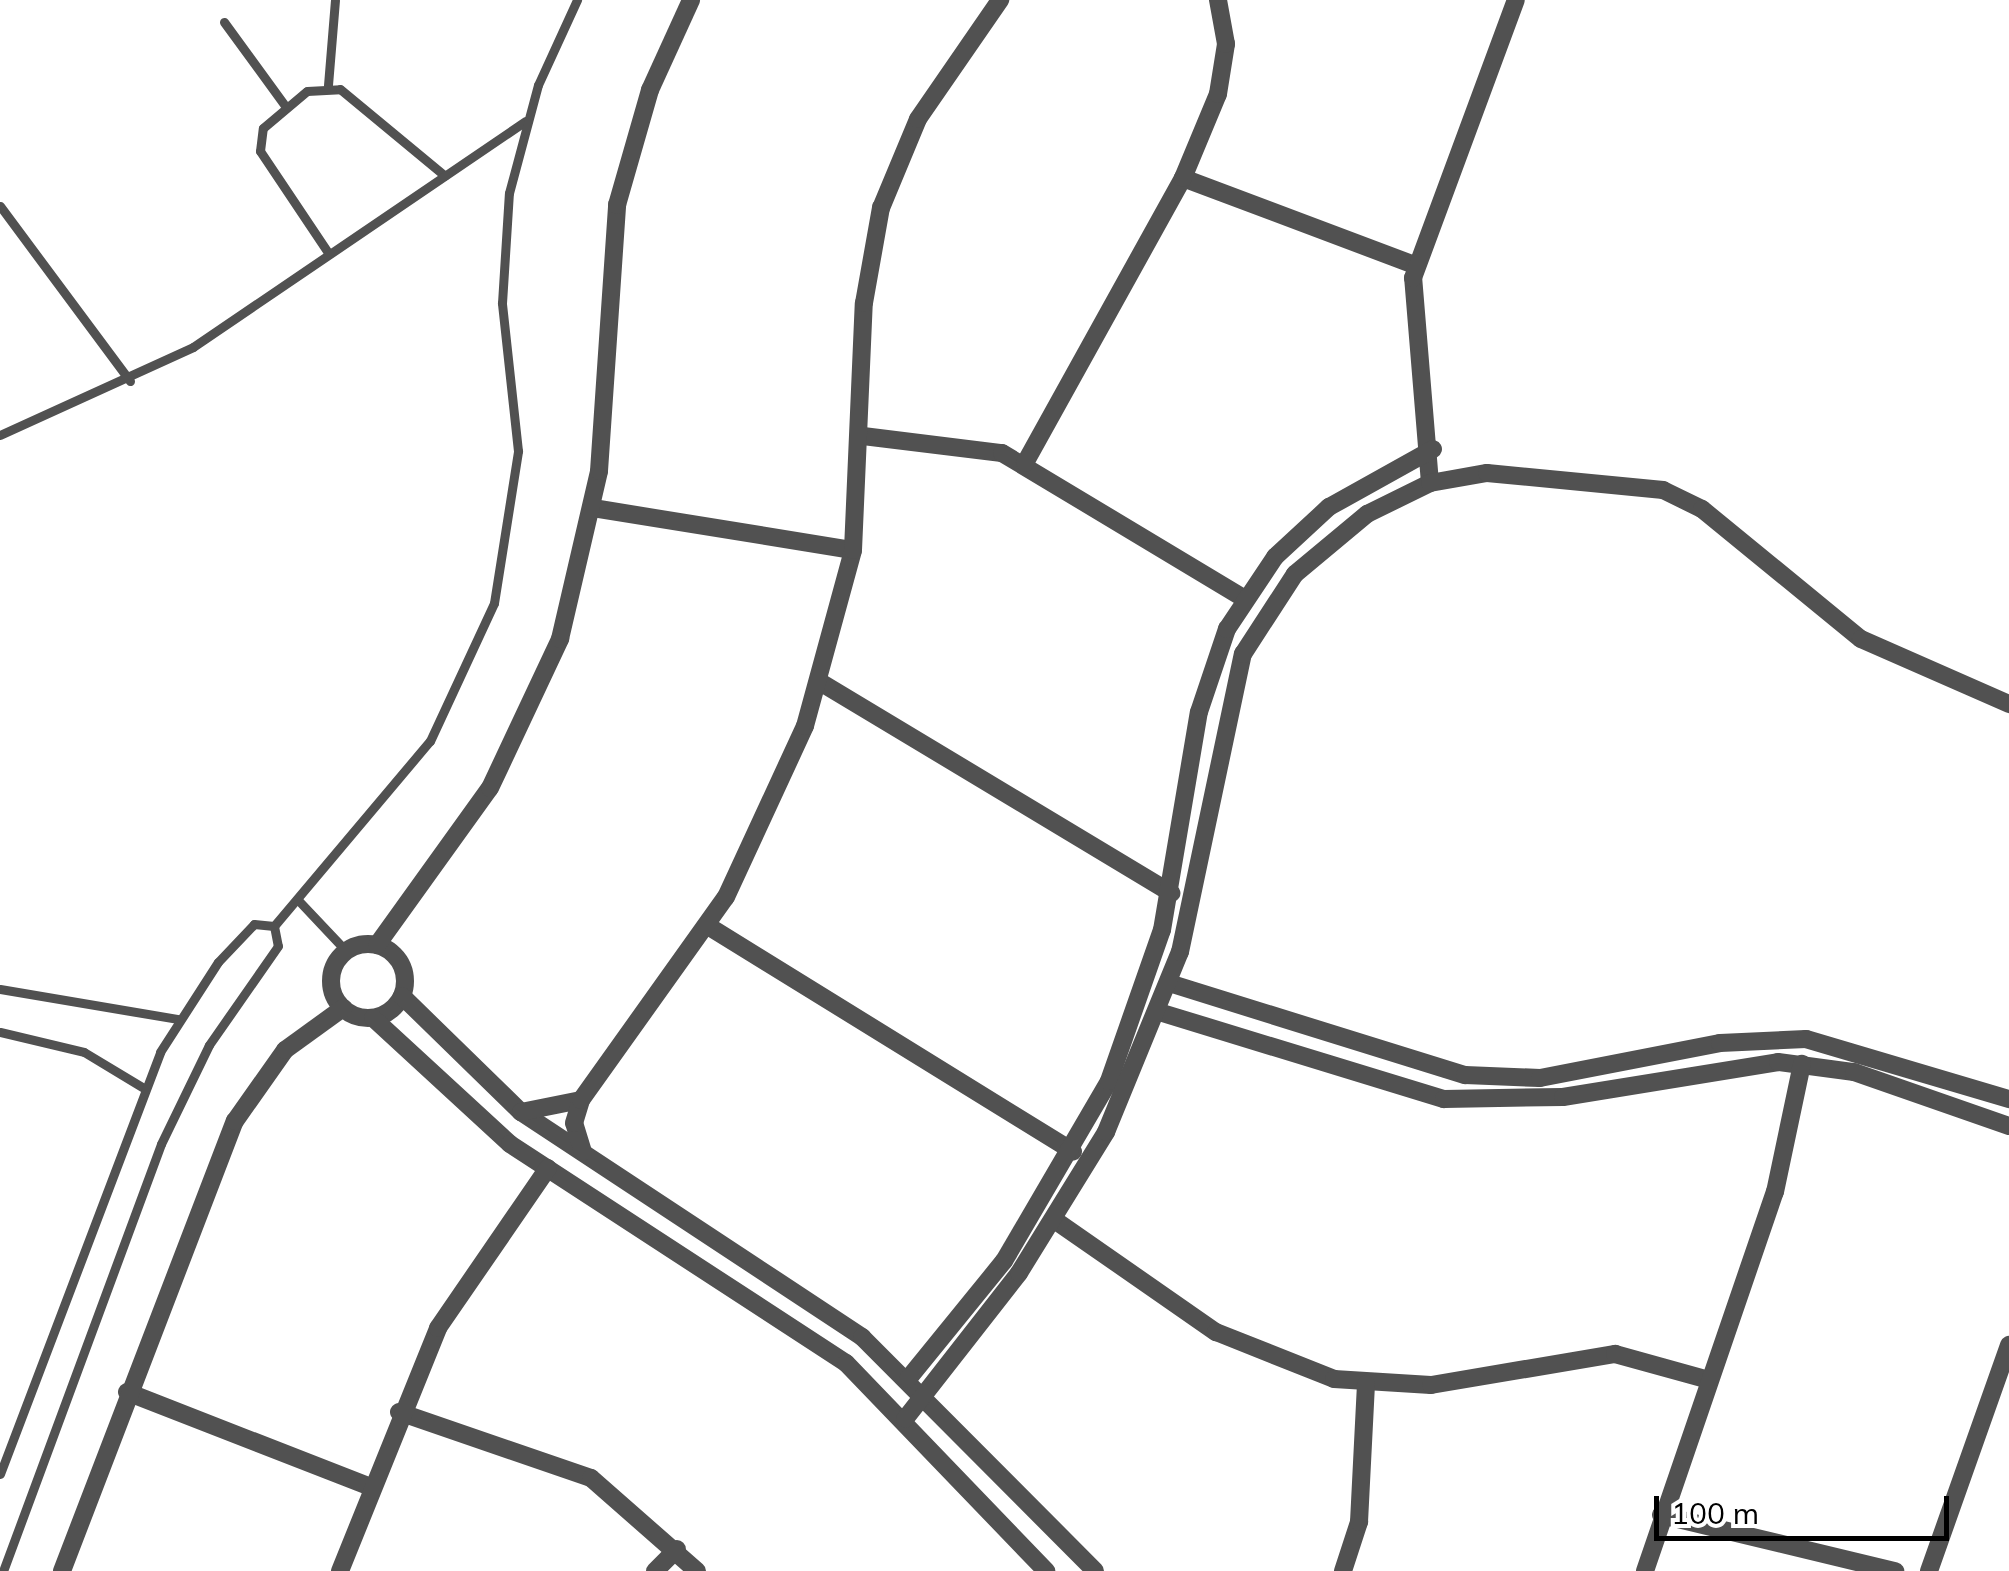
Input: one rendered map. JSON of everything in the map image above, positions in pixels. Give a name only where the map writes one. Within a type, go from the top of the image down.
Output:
[{"type":"street","points":[[691,0],[650,90],[617,205],[593,508],[560,639],[519,734],[457,840],[377,945],[346,951],[331,979],[343,1008],[373,1018],[475,1115],[548,1168],[772,1307],[905,1419],[1043,1570]]},
{"type":"street","points":[[582,1152],[574,1123],[581,1100],[708,926],[771,811],[820,682],[853,550],[863,436],[864,303],[882,208],[918,119],[1000,0]]},
{"type":"street","points":[[1025,464],[1182,178],[1223,78],[1218,0]]},
{"type":"street","points":[[1430,483],[1433,448],[1411,296],[1415,265],[1516,0]]},
{"type":"street","points":[[1182,178],[1415,265]]},
{"type":"street","points":[[863,436],[963,442],[1025,464],[1245,599]]},
{"type":"street","points":[[908,1380],[1004,1261],[1072,1151],[1139,1010],[1170,893],[1199,712],[1245,599],[1329,507],[1433,448]]},
{"type":"street","points":[[905,1419],[1056,1221],[1160,1012],[1223,715],[1257,626],[1317,551],[1430,483],[1506,473],[1663,490],[1702,510],[1862,639],[2009,704]]},
{"type":"street","points":[[593,508],[853,550]]},
{"type":"street","points":[[820,682],[1170,893]]},
{"type":"street","points":[[708,926],[1072,1151]]},
{"type":"street","points":[[377,945],[402,965],[402,996],[521,1112],[787,1279],[926,1395],[1095,1571]]},
{"type":"street","points":[[1169,983],[1465,1075],[1540,1078],[1720,1043],[1806,1039],[2009,1099]]},
{"type":"street","points":[[373,1018],[402,996]]},
{"type":"street","points":[[62,1571],[127,1392],[245,1102],[284,1050],[343,1008]]},
{"type":"street","points":[[1160,1012],[1384,1086],[1458,1100],[1563,1098],[1729,1066],[1802,1064],[1879,1079],[2009,1126]]},
{"type":"street","points":[[1645,1571],[1661,1515],[1775,1192],[1802,1064]]},
{"type":"street","points":[[521,1112],[581,1100]]},
{"type":"street","points":[[340,1571],[399,1412],[438,1328],[548,1168]]},
{"type":"street","points":[[1056,1221],[1244,1347],[1366,1384],[1431,1385],[1615,1354],[1709,1380]]},
{"type":"street","points":[[1928,1571],[2009,1346]]},
{"type":"street","points":[[1344,1571],[1358,1522],[1366,1384]]},
{"type":"street","points":[[127,1392],[371,1487]]},
{"type":"street","points":[[399,1412],[591,1478],[697,1571]]},
{"type":"street","points":[[1661,1515],[1895,1571]]},
{"type":"street","points":[[655,1571],[676,1549]]},
{"type":"lane","points":[[328,85],[335,0]]},
{"type":"lane","points":[[274,926],[430,741],[494,603],[518,451],[502,266],[526,120],[578,0]]},
{"type":"lane","points":[[224,22],[286,107]]},
{"type":"lane","points":[[328,85],[286,107],[262,128],[260,151],[329,254]]},
{"type":"lane","points":[[328,85],[445,176]]},
{"type":"lane","points":[[0,435],[130,381],[329,254],[526,120]]},
{"type":"lane","points":[[0,206],[130,381]]},
{"type":"lane","points":[[298,900],[346,951]]},
{"type":"lane","points":[[0,1474],[142,1087],[178,1019],[254,924],[274,926]]},
{"type":"lane","points":[[3,1571],[168,1127],[209,1045],[278,946],[274,926]]},
{"type":"lane","points":[[0,989],[178,1019]]},
{"type":"lane","points":[[0,1032],[84,1052],[142,1087]]}]
